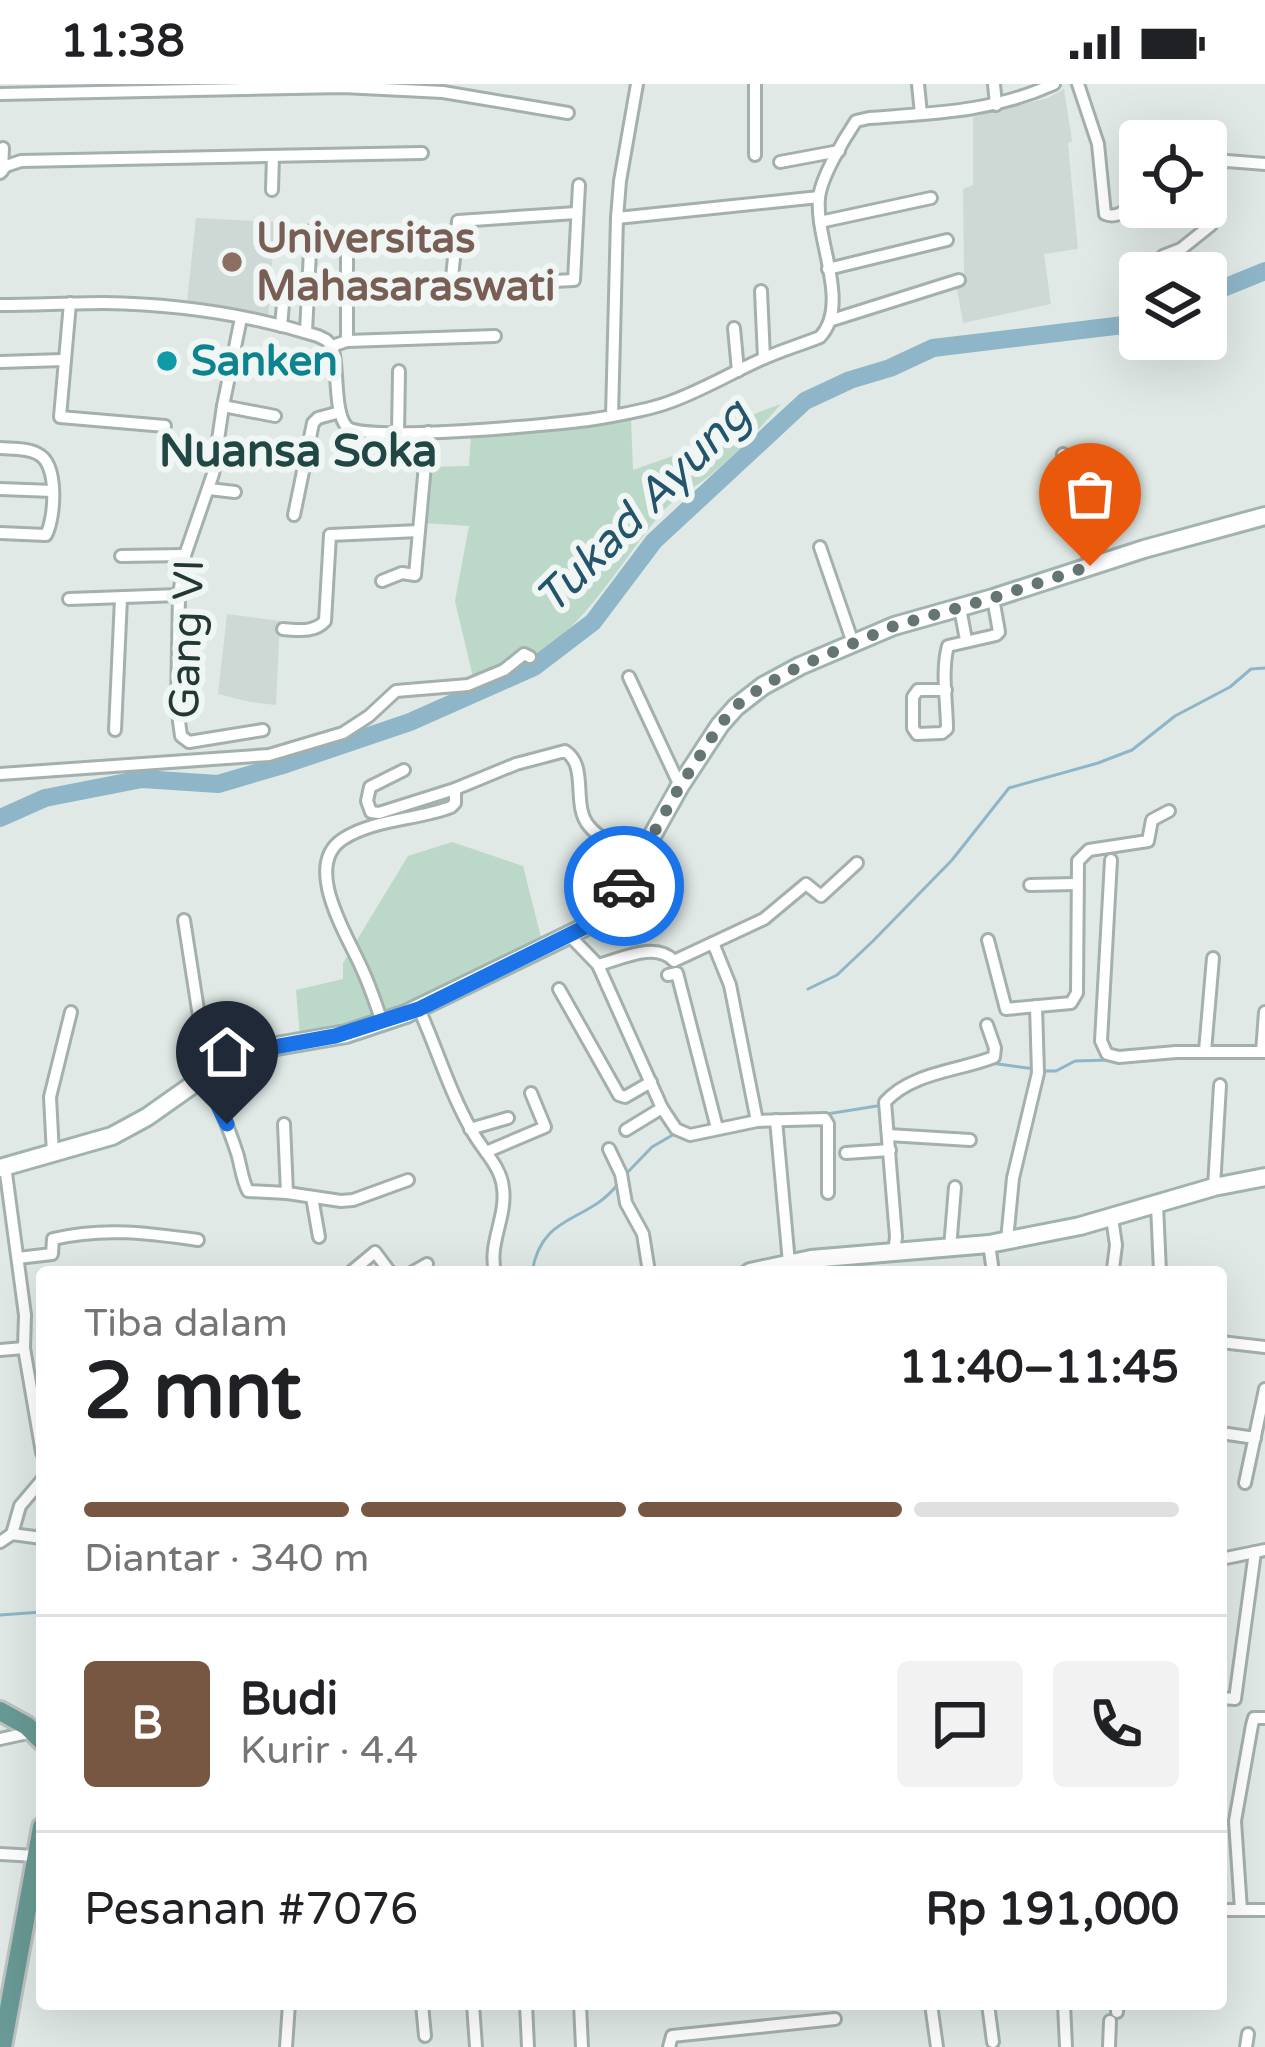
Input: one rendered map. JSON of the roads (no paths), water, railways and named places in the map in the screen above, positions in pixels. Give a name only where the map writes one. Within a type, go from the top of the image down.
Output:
[{"type":"main road","points":[[0,1711],[36,1735]]},
{"type":"main road","points":[[2,2047],[35,1904],[36,1856]]},
{"type":"street","points":[[612,416],[617,218],[637,84]]},
{"type":"street","points":[[755,84],[755,154]]},
{"type":"street","points":[[918,84],[921,114]]},
{"type":"street","points":[[994,84],[995,105]]},
{"type":"street","points":[[832,320],[818,197],[856,121],[959,112],[1054,84]]},
{"type":"street","points":[[1078,84],[1098,144],[1105,214],[1119,214]]},
{"type":"street","points":[[0,94],[38,89],[443,88],[568,113]]},
{"type":"street","points":[[1,172],[3,148]]},
{"type":"street","points":[[780,161],[838,151]]},
{"type":"street","points":[[1,172],[20,160],[422,154]]},
{"type":"street","points":[[272,190],[273,156]]},
{"type":"street","points":[[1173,252],[1211,225],[1218,164],[1265,164]]},
{"type":"street","points":[[347,284],[452,286],[574,280],[579,185]]},
{"type":"street","points":[[617,218],[818,197]]},
{"type":"street","points":[[820,222],[931,198]]},
{"type":"street","points":[[452,286],[458,221],[576,213]]},
{"type":"street","points":[[306,332],[311,231]]},
{"type":"street","points":[[828,269],[946,240]]},
{"type":"street","points":[[346,341],[347,243]]},
{"type":"street","points":[[0,305],[183,309],[306,332],[332,346],[346,426],[356,432],[398,434],[612,416],[669,402],[820,337],[832,320],[958,280]]},
{"type":"street","points":[[761,290],[764,358]]},
{"type":"street","points":[[281,326],[284,293]]},
{"type":"street","points":[[70,303],[59,413],[63,419],[165,426]]},
{"type":"street","name":"Gang VI","points":[[241,318],[209,490],[185,555],[179,595],[177,706],[181,736],[189,742],[263,730]]},
{"type":"street","points":[[734,328],[738,371]]},
{"type":"street","points":[[332,346],[346,341],[496,336]]},
{"type":"street","points":[[0,362],[63,360]]},
{"type":"street","points":[[398,434],[399,370]]},
{"type":"street","points":[[223,406],[275,416]]},
{"type":"street","points":[[294,514],[313,423],[340,412]]},
{"type":"street","points":[[382,581],[402,573],[415,575],[428,432]]},
{"type":"street","points":[[0,448],[40,454],[48,462],[53,491],[49,530],[42,537],[0,533]]},
{"type":"street","points":[[1063,454],[1090,566]]},
{"type":"street","points":[[0,489],[53,491]]},
{"type":"street","points":[[209,490],[235,492]]},
{"type":"street","points":[[36,1418],[24,1348],[19,1258],[2,1167],[124,1130],[206,1076],[263,1049],[335,1036],[419,1009],[583,928],[601,914],[640,860],[720,725],[746,698],[800,666],[894,626],[1265,516]]},
{"type":"street","points":[[283,629],[309,630],[325,621],[333,533],[419,531]]},
{"type":"street","points":[[820,547],[854,643]]},
{"type":"street","points":[[121,556],[185,555]]},
{"type":"street","points":[[69,599],[179,595]]},
{"type":"street","points":[[115,730],[121,598]]},
{"type":"street","points":[[946,690],[918,690],[913,697],[917,734],[947,729],[946,690],[945,653],[948,646],[999,632],[993,598]]},
{"type":"street","points":[[961,608],[966,640]]},
{"type":"street","points":[[0,774],[269,755],[343,733],[396,692],[468,685],[504,670],[524,654],[530,657]]},
{"type":"street","points":[[629,677],[680,786]]},
{"type":"street","points":[[404,770],[370,787],[371,812],[455,789],[559,751],[570,753],[576,761],[585,821],[640,860]]},
{"type":"street","points":[[382,1022],[337,918],[328,883],[328,858],[345,838],[452,807],[455,789]]},
{"type":"street","points":[[988,940],[1004,1006],[1009,1010],[1071,1004],[1076,998],[1078,861],[1098,848],[1148,841],[1152,820],[1169,811]]},
{"type":"street","points":[[1111,860],[1101,1041],[1107,1054],[1119,1058],[1145,1053],[1264,1052],[1265,1012]]},
{"type":"street","points":[[598,965],[656,951],[666,952],[674,961],[764,920],[804,884],[821,896],[857,863]]},
{"type":"street","points":[[1030,886],[1076,884]]},
{"type":"street","points":[[184,920],[206,1076],[227,1124],[245,1190],[353,1199],[408,1180]]},
{"type":"street","points":[[568,934],[598,965],[662,1108],[682,1132],[756,1118],[821,1118],[827,1121],[828,1193]]},
{"type":"street","points":[[713,943],[730,985],[756,1118]]},
{"type":"street","points":[[1204,1051],[1213,958]]},
{"type":"street","points":[[668,975],[677,973],[717,1126]]},
{"type":"street","points":[[559,989],[619,1095],[625,1097],[651,1082]]},
{"type":"street","points":[[994,1266],[1038,1069],[1036,1006]]},
{"type":"street","points":[[419,1009],[470,1129],[497,1167],[503,1185],[495,1266]]},
{"type":"street","points":[[53,1154],[50,1097],[70,1012]]},
{"type":"street","points":[[894,1252],[884,1104],[891,1095],[927,1077],[994,1058],[987,1025]]},
{"type":"street","points":[[1214,1187],[1220,1085]]},
{"type":"street","points":[[486,1152],[545,1126],[531,1093]]},
{"type":"street","points":[[626,1130],[662,1108]]},
{"type":"street","points":[[470,1129],[508,1118]]},
{"type":"street","points":[[776,1120],[789,1263]]},
{"type":"street","points":[[284,1124],[287,1193]]},
{"type":"street","points":[[888,1135],[970,1140]]},
{"type":"street","points":[[609,1149],[626,1203],[643,1234],[649,1266]]},
{"type":"street","points":[[846,1154],[890,1150]]},
{"type":"street","points":[[776,1266],[825,1265],[894,1252],[998,1242],[1265,1178]]},
{"type":"street","points":[[950,1247],[955,1187]]},
{"type":"street","points":[[312,1197],[319,1238]]},
{"type":"street","points":[[1157,1205],[1160,1266]]},
{"type":"street","points":[[1112,1218],[1113,1266]]},
{"type":"street","points":[[19,1258],[52,1254],[53,1239],[91,1232],[125,1230],[198,1240]]},
{"type":"street","points":[[358,1266],[375,1252],[386,1266]]},
{"type":"street","points":[[424,1266],[427,1264]]},
{"type":"street","points":[[25,1315],[36,1314]]},
{"type":"street","points":[[1227,1343],[1265,1347]]},
{"type":"street","points":[[0,1350],[24,1348]]},
{"type":"street","points":[[1245,1483],[1265,1389]]},
{"type":"street","points":[[1227,1433],[1259,1432]]},
{"type":"street","points":[[0,1542],[12,1534],[20,1505],[36,1487]]},
{"type":"street","points":[[12,1534],[36,1537]]},
{"type":"street","points":[[1227,1558],[1260,1551],[1235,1699],[1227,1698]]},
{"type":"street","points":[[1241,1910],[1235,1821],[1260,1718]]},
{"type":"street","points":[[0,1738],[36,1736]]},
{"type":"street","points":[[0,1854],[36,1856]]},
{"type":"street","points":[[1227,1910],[1265,1910]]},
{"type":"street","points":[[286,2047],[289,2010]]},
{"type":"street","points":[[423,2010],[425,2036]]},
{"type":"street","points":[[473,2010],[476,2047]]},
{"type":"street","points":[[526,2010],[528,2047]]},
{"type":"street","points":[[580,2010],[582,2047]]},
{"type":"street","points":[[932,2010],[937,2047]]},
{"type":"street","points":[[989,2010],[993,2042]]},
{"type":"street","points":[[1064,2010],[1066,2047]]},
{"type":"street","points":[[1109,2047],[1115,2012]]},
{"type":"street","points":[[668,2047],[672,2036],[835,2019]]},
{"type":"waterway","name":"Tukad Ayung","points":[[1227,286],[1265,271]]},
{"type":"waterway","name":"Tukad Ayung","points":[[0,818],[45,798],[142,779],[218,784],[410,722],[534,667],[593,622],[654,541],[805,401],[933,348],[1119,326]]},
{"type":"waterway","points":[[808,989],[837,975],[873,941],[952,860],[1009,788],[1132,750],[1175,716],[1230,687],[1251,669],[1265,668]]},
{"type":"waterway","points":[[1044,1071],[1056,1071],[1075,1061],[1110,1060]]},
{"type":"waterway","points":[[991,1063],[1035,1069]]},
{"type":"waterway","points":[[827,1114],[883,1105]]},
{"type":"waterway","points":[[624,1176],[652,1147],[676,1133]]},
{"type":"waterway","points":[[534,1266],[555,1228],[606,1197],[618,1184]]},
{"type":"waterway","points":[[0,1615],[36,1612]]},
{"type":"place","name":"Universitas Mahasaraswati","points":[[232,262]]},
{"type":"place","name":"Sanken","points":[[167,361]]},
{"type":"district","name":"Nuansa Soka","points":[[298,452]]}]
